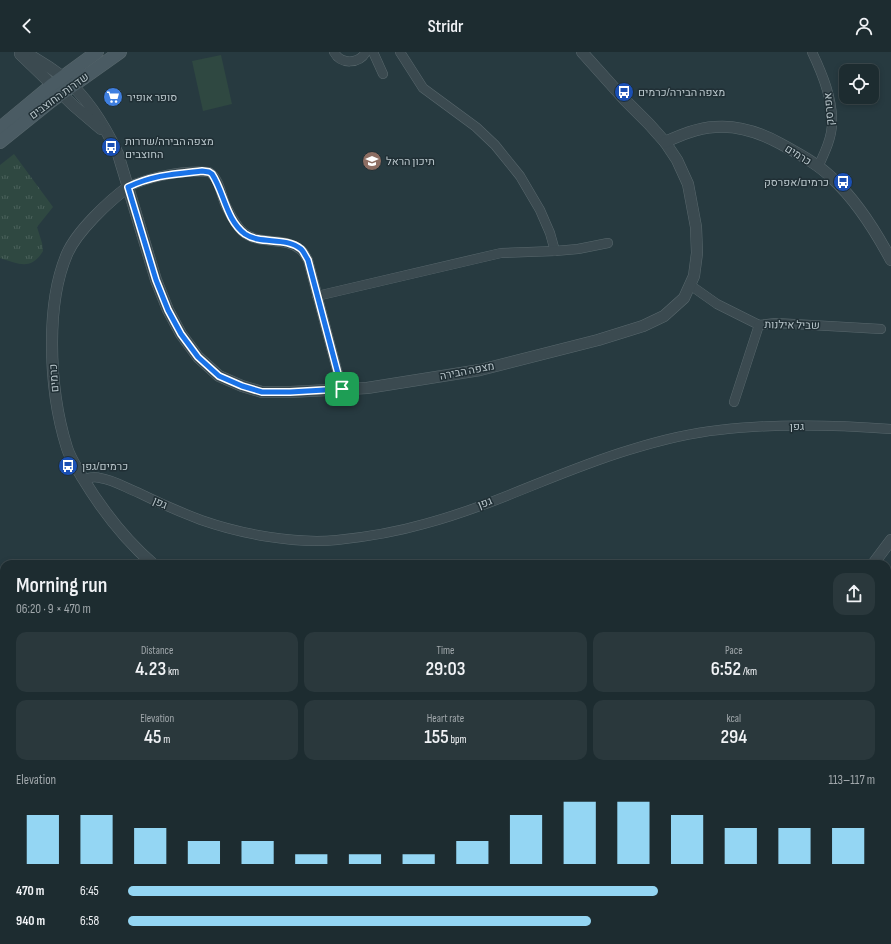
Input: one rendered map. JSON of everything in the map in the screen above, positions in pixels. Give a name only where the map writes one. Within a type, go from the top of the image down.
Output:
[{"type":"main road","name":"שדרות החוצבים","points":[[0,142],[24,122],[57,89],[63,77],[97,52]]},
{"type":"main road","name":"שדרות החוצבים","points":[[0,128],[57,89],[72,86],[120,52]]},
{"type":"street","name":"מצפה הבירה","points":[[17,52],[111,137]]},
{"type":"street","name":"מצפה הבירה","points":[[24,52],[63,77],[95,113],[111,137],[118,154],[156,280],[168,310],[181,334],[198,357],[219,376],[242,386],[262,392],[290,392],[374,387],[480,370],[611,336],[643,326],[664,316],[684,298],[694,276],[697,253],[696,227],[688,184],[678,160],[665,142],[624,100],[582,52]]},
{"type":"street","points":[[334,52],[341,60],[347,62],[353,62],[360,59],[366,52]]},
{"type":"street","points":[[373,52],[383,74]]},
{"type":"street","points":[[400,52],[423,88],[476,127],[495,145],[520,176],[540,210],[555,251]]},
{"type":"street","name":"אפרסק","points":[[812,52],[828,90],[832,124],[828,142],[818,167]]},
{"type":"street","name":"כרמים","points":[[665,142],[697,130],[716,127],[740,128],[766,136],[804,157],[832,178],[854,202],[877,234],[891,260]]},
{"type":"street","points":[[128,187],[148,178],[202,171],[209,172],[215,179],[226,206],[236,224],[245,234],[257,239],[289,244],[301,250],[308,260],[342,389]]},
{"type":"street","name":"כרמים","points":[[128,187],[114,198],[87,226],[67,253],[55,296],[52,328],[52,370],[55,397],[67,450],[96,500],[115,525],[139,552],[148,560]]},
{"type":"street","points":[[317,296],[502,253],[578,249],[608,243]]},
{"type":"street","name":"שביל אילנות","points":[[690,285],[717,304],[759,325],[776,323],[881,329]]},
{"type":"street","points":[[734,402],[759,325]]},
{"type":"street","name":"גפן","points":[[83,479],[98,477],[111,481],[187,514],[234,530],[301,540],[335,540],[381,533],[424,524],[463,512],[589,463],[632,449],[696,433],[756,427],[857,427],[891,429]]},
{"type":"street","points":[[876,560],[891,540]]},
{"type":"green space","points":[[221,55],[232,104],[203,111],[192,61]]},
{"type":"green space","points":[[14,154],[53,207],[37,227],[43,251],[34,261],[29,264],[19,264],[0,258],[0,165]]},
{"type":"place","name":"מצפה הבירה/כרמים","points":[[624,92]]},
{"type":"place","name":"סופר אופיר","points":[[113,97]]},
{"type":"place","name":"מצפה הבירה/שדרות החוצבים","points":[[111,147]]},
{"type":"place","name":"תיכון הראל","points":[[372,161]]},
{"type":"place","name":"כרמים/אפרסק","points":[[843,182]]},
{"type":"place","name":"כרמים/גפן","points":[[68,466]]},
{"type":"route","points":[[202,171],[209,172],[215,179],[226,206],[236,224],[245,234],[257,239],[289,244],[301,250],[308,260],[342,389],[262,392],[242,386],[219,376],[198,357],[181,334],[168,310],[156,280],[128,187],[148,178],[202,171]]}]
